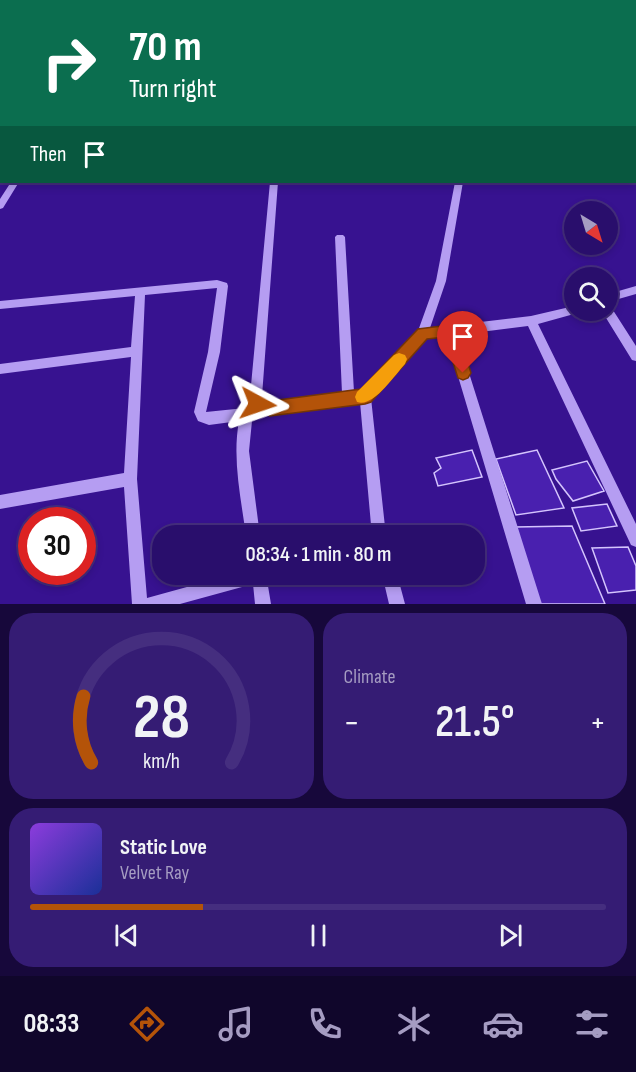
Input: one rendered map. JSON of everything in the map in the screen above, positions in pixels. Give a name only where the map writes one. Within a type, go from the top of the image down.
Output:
[{"type":"street","points":[[0,206],[14,183]]},
{"type":"street","points":[[0,305],[217,284],[223,286],[214,352],[200,412],[202,417],[209,419],[246,414],[258,404],[263,296],[274,183]]},
{"type":"street","points":[[258,404],[270,409],[365,396],[423,334],[441,282],[459,183]]},
{"type":"street","points":[[340,237],[348,399]]},
{"type":"street","points":[[618,295],[636,290]]},
{"type":"street","points":[[140,291],[130,479],[140,604]]},
{"type":"street","points":[[423,334],[531,321],[564,313]]},
{"type":"street","points":[[531,321],[636,540]]},
{"type":"street","points":[[614,321],[636,356]]},
{"type":"street","points":[[450,331],[534,604]]},
{"type":"street","points":[[0,369],[137,351]]},
{"type":"street","points":[[365,396],[378,525]]},
{"type":"street","points":[[246,414],[243,428],[244,473],[251,525]]},
{"type":"street","points":[[0,502],[130,479]]},
{"type":"street","points":[[151,604],[223,585]]},
{"type":"street","points":[[262,585],[263,604]]},
{"type":"street","points":[[392,585],[397,604]]},
{"type":"building","points":[[472,450],[482,477],[438,486],[434,473],[441,468],[436,458]]},
{"type":"building","points":[[537,450],[564,508],[516,515],[496,459]]},
{"type":"building","points":[[587,461],[604,491],[573,501],[552,470]]},
{"type":"building","points":[[607,504],[617,526],[581,531],[572,508]]},
{"type":"building","points":[[572,526],[605,604],[538,604],[515,527]]},
{"type":"building","points":[[628,547],[636,566],[636,590],[608,593],[592,548]]},
{"type":"slow traffic","points":[[362,397],[399,359]]},
{"type":"route","points":[[258,404],[270,409],[365,396],[423,334],[450,331],[463,373]]}]
